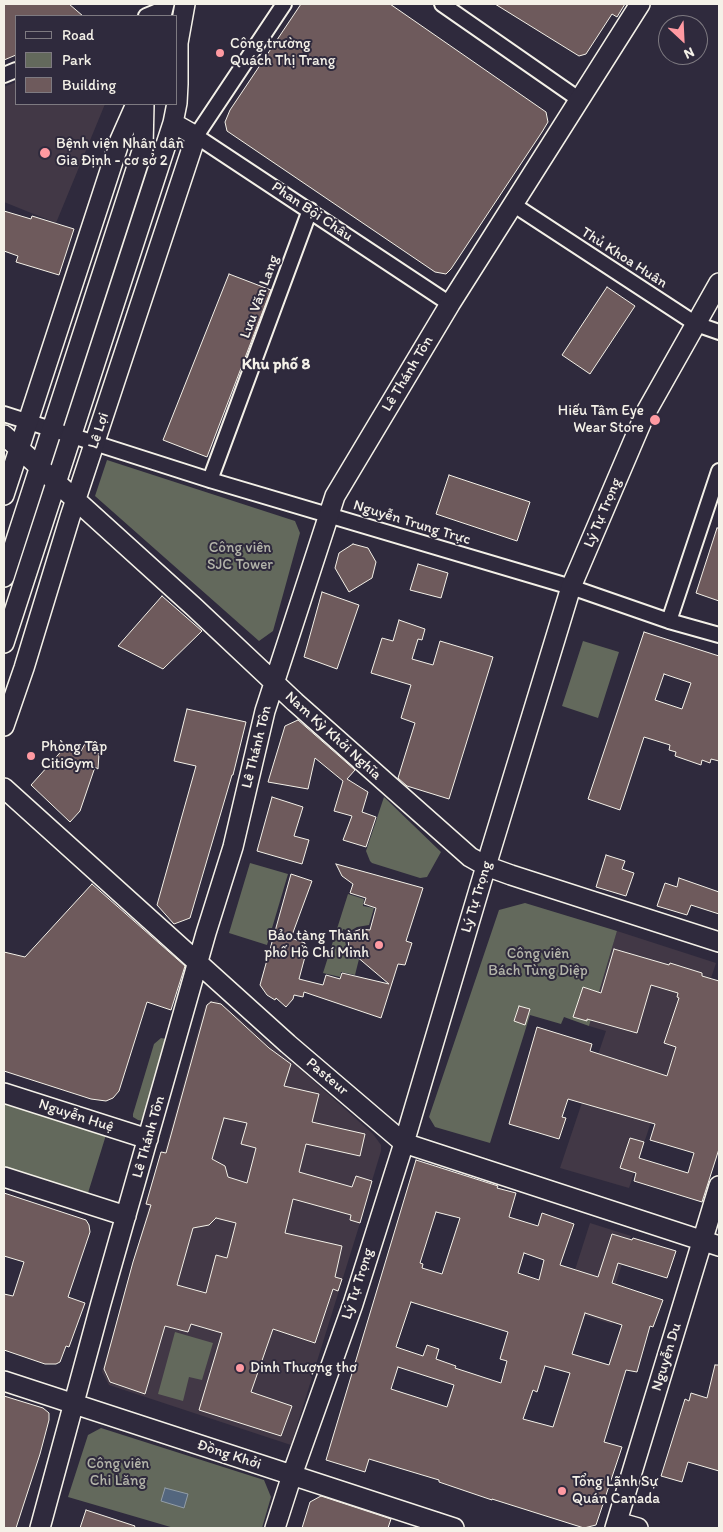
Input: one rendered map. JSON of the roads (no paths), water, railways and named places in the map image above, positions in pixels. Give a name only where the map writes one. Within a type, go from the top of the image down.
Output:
[{"type":"street","points":[[178,84],[178,43],[185,4]]},
{"type":"street","points":[[196,136],[284,4]]},
{"type":"street","points":[[442,4],[580,100]]},
{"type":"street","name":"Lê Thánh Tôn","points":[[40,1528],[126,1216],[198,962],[233,847],[265,711],[335,496],[450,304],[640,4]]},
{"type":"street","points":[[4,495],[120,140],[136,105]]},
{"type":"street","points":[[4,577],[143,148],[144,105]]},
{"type":"street","points":[[173,123],[177,105]]},
{"type":"street","name":"Phan Bội Châu","points":[[173,123],[310,210],[450,304]]},
{"type":"street","name":"Lê Lợi","points":[[4,643],[173,123]]},
{"type":"street","name":"Lê Lợi","points":[[4,726],[76,499],[196,136]]},
{"type":"street","name":"Thủ Khoa Huân","points":[[514,205],[696,324],[719,332]]},
{"type":"street","name":"Lưu Văn Lang","points":[[210,480],[310,210]]},
{"type":"street","name":"Lý Tự Trọng","points":[[275,1528],[353,1304],[404,1143],[571,587],[645,414],[719,283]]},
{"type":"street","points":[[4,414],[27,422]]},
{"type":"street","name":"Nguyễn Trung Trực","points":[[27,422],[210,480],[571,587],[669,621],[719,634]]},
{"type":"street","name":"Nam Kỳ Khởi Nghĩa","points":[[4,435],[275,683],[470,857],[486,866],[719,942]]},
{"type":"street","points":[[669,621],[719,471]]},
{"type":"street","name":"Pasteur","points":[[4,788],[288,1044],[404,1143],[711,1243]]},
{"type":"street","name":"Nguyễn Huệ","points":[[4,1092],[148,1139]]},
{"type":"street","points":[[4,1177],[126,1216]]},
{"type":"street","name":"Nguyễn Du","points":[[616,1525],[711,1243],[719,1186]]},
{"type":"street","name":"Ðồng Khởi","points":[[4,1381],[454,1528]]},
{"type":"street","points":[[616,1525],[638,1528]]},
{"type":"water","points":[[165,1488],[188,1494],[184,1508],[161,1501]]},
{"type":"place","name":"Công trường Quách Thị Trang","points":[[220,53]]},
{"type":"place","name":"Bệnh viện Nhân dân Gia Định - cơ sở 2","points":[[45,153]]},
{"type":"place","name":"Hiếu Tâm Eye Wear Store","points":[[655,420]]},
{"type":"place","name":"Phòng Tập CitiGym","points":[[31,756]]},
{"type":"place","name":"Bảo tàng Thành phố Hồ Chí Minh","points":[[379,945]]},
{"type":"place","name":"Dinh Thượng thơ","points":[[240,1368]]},
{"type":"place","name":"Tổng Lãnh Sự Quán Canada","points":[[562,1491]]},
{"type":"district","name":"Khu phố 8","points":[[276,365]]},
{"type":"park label","name":"Công viên SJC Tower","points":[[240,556]]},
{"type":"park label","name":"Công viên Bách Tùng Diệp","points":[[538,962]]},
{"type":"park label","name":"Công viên Chi Lăng","points":[[118,1472]]}]
